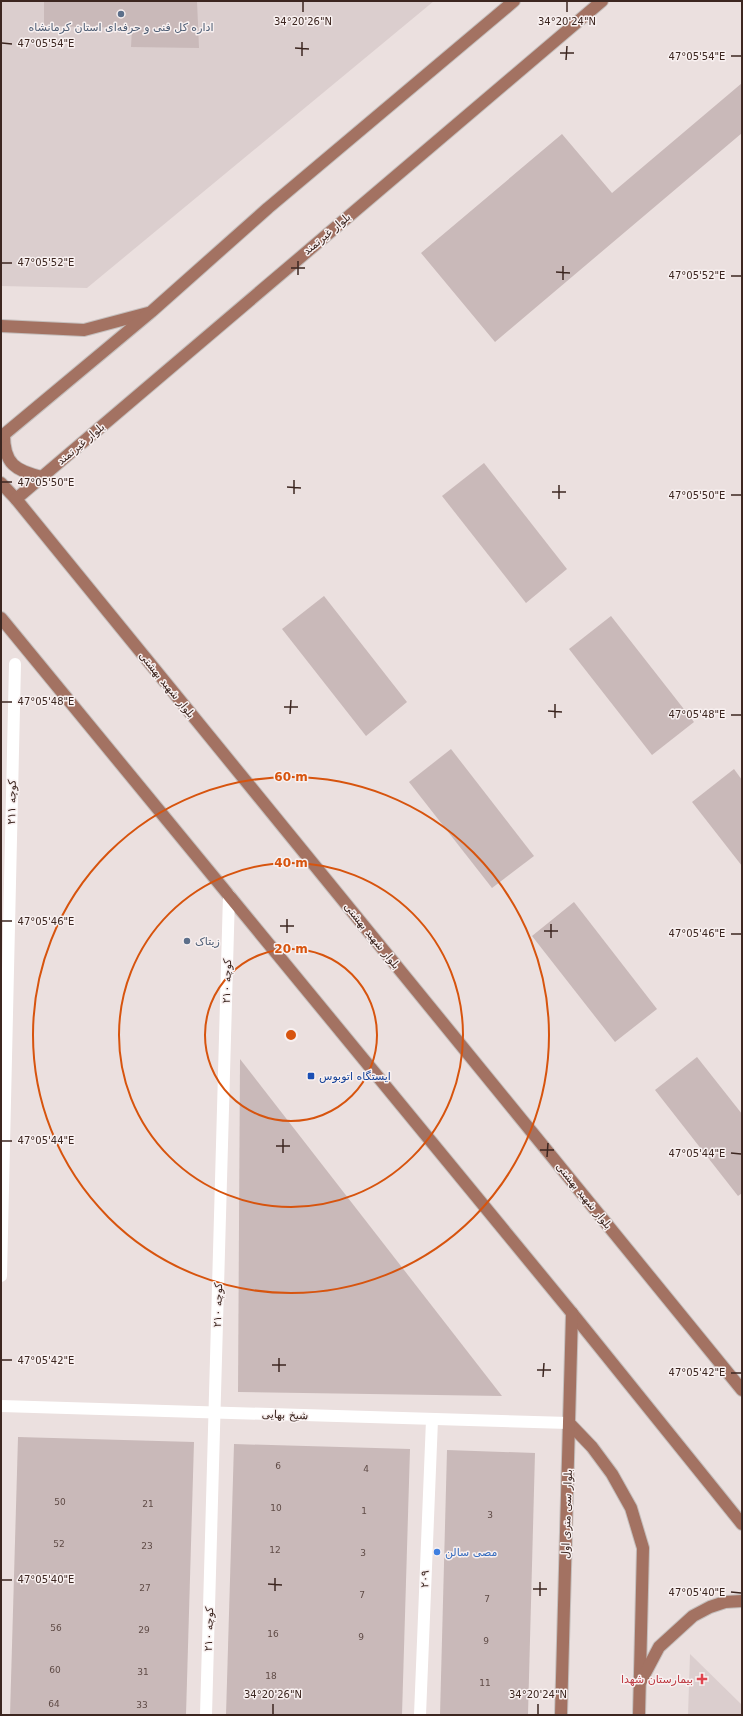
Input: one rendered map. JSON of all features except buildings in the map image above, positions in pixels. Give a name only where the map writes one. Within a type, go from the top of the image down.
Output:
[{"type":"main road","points":[[42,477],[24,472],[12,464],[4,450],[3,436],[152,312],[268,208],[514,1]]},
{"type":"main road","name":"بلوار غیرتمند","points":[[16,499],[602,1]]},
{"type":"main road","points":[[1,326],[84,330],[152,312]]},
{"type":"main road","name":"بلوار شهید بهشتی","points":[[1,483],[16,499],[742,1390]]},
{"type":"main road","points":[[1,618],[572,1312],[742,1524]]},
{"type":"main road","name":"بلوار سی متری اول","points":[[561,1715],[572,1312]]},
{"type":"main road","points":[[569,1424],[592,1447],[612,1474],[631,1508],[643,1548],[639,1715]]},
{"type":"main road","points":[[640,1684],[659,1648],[693,1616],[710,1607],[725,1602],[742,1601]]},
{"type":"street","name":"کوچه ۲۱۱","points":[[1,1276],[15,664]]},
{"type":"street","name":"کوچه ۲۱۰","points":[[206,1715],[229,895]]},
{"type":"street","name":"شیخ بهایی","points":[[1,1406],[569,1424]]},
{"type":"street","name":"۲۰۹","points":[[420,1715],[432,1420]]},
{"type":"shaded area","points":[[1,1],[434,1],[87,288],[1,286]]},
{"type":"shaded area","name":"بیمارستان شهدا","points":[[690,1654],[742,1705],[742,1715],[688,1715]]},
{"type":"place","name":"اداره کل فنی و حرفه‌ای استان کرمانشاه","points":[[121,14]]},
{"type":"place","name":"زیتاک","points":[[187,941]]},
{"type":"place","name":"ایستگاه اتوبوس","points":[[311,1076]]},
{"type":"place","name":"مصی سالن","points":[[437,1552]]},
{"type":"place","name":"بیمارستان شهدا","points":[[702,1679]]}]
